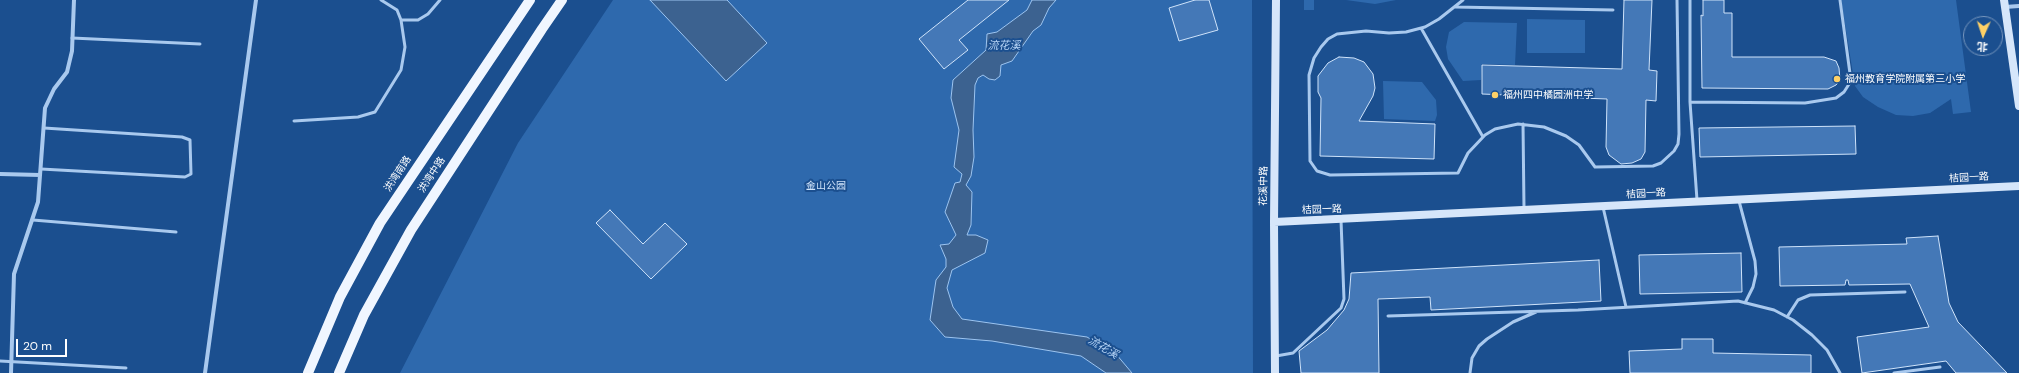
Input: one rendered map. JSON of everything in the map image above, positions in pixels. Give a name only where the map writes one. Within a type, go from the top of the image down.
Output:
[{"type":"main road","name":"洪湾南路","points":[[308,373],[340,297],[380,223],[529,0]]},
{"type":"main road","name":"洪湾中路","points":[[339,373],[364,315],[411,230],[562,0]]},
{"type":"street","points":[[11,373],[14,274],[38,202],[45,108],[54,88],[67,72],[72,38],[74,0]]},
{"type":"street","points":[[205,373],[256,0]]},
{"type":"street","name":"花溪中路","points":[[1275,373],[1274,222],[1276,0]]},
{"type":"street","points":[[2019,6],[2004,4],[2019,106]]},
{"type":"street","points":[[0,174],[40,175]]},
{"type":"street","name":"桔园一路","points":[[1274,222],[1341,220],[2019,186]]},
{"type":"lane","points":[[294,121],[358,117],[375,112],[401,70],[405,47],[401,20],[397,10],[381,0]]},
{"type":"lane","points":[[401,20],[418,20],[428,14],[440,0]]},
{"type":"lane","points":[[1463,0],[1439,19],[1421,28],[1406,32],[1336,34],[1328,39],[1321,47],[1314,58],[1309,75],[1310,161],[1317,171],[1330,175],[1458,173],[1468,153],[1482,137],[1495,129],[1507,125],[1522,124],[1544,127],[1566,136],[1579,145],[1595,167],[1653,166],[1668,158],[1678,144],[1677,0]]},
{"type":"lane","points":[[1690,0],[1690,102],[1697,202]]},
{"type":"lane","points":[[1690,102],[1805,103],[1827,101],[1840,95],[1851,82],[1840,0]]},
{"type":"lane","points":[[1455,7],[1612,10]]},
{"type":"lane","points":[[1421,28],[1482,137]]},
{"type":"lane","points":[[72,38],[200,44]]},
{"type":"lane","points":[[1522,124],[1524,210]]},
{"type":"lane","points":[[41,169],[185,177],[191,174],[190,140],[182,137],[44,128]]},
{"type":"lane","points":[[1739,199],[1755,261],[1756,274],[1754,287],[1745,303]]},
{"type":"lane","points":[[1602,206],[1626,307]]},
{"type":"lane","points":[[33,220],[176,232]]},
{"type":"lane","points":[[1275,356],[1293,353],[1341,308],[1344,299],[1341,220]]},
{"type":"lane","points":[[1787,317],[1798,300],[1810,295],[1905,292]]},
{"type":"lane","points":[[1388,316],[1538,311],[1738,301],[1774,310],[1787,317],[1812,335],[1826,350],[1840,373]]},
{"type":"lane","points":[[1470,373],[1472,358],[1479,346],[1487,339],[1514,322],[1538,311]]},
{"type":"lane","points":[[0,361],[126,368]]},
{"type":"lane","points":[[1894,373],[1940,367]]},
{"type":"green space","name":"金山公园","points":[[613,0],[1252,0],[1253,373],[400,373],[518,143]]},
{"type":"green space","points":[[1304,0],[1314,0],[1314,10],[1304,10]]},
{"type":"green space","points":[[1346,0],[1396,0],[1375,4]]},
{"type":"green space","points":[[1841,0],[1956,0],[1971,112],[1953,114],[1951,99],[1930,113],[1913,116],[1896,115],[1878,107],[1863,97],[1855,86]]},
{"type":"green space","points":[[1527,19],[1585,20],[1585,53],[1527,53]]},
{"type":"green space","points":[[1464,22],[1517,23],[1515,65],[1482,64],[1481,80],[1463,81],[1448,59],[1446,47],[1449,32]]},
{"type":"green space","points":[[1383,81],[1422,82],[1436,100],[1437,115],[1435,121],[1384,119]]},
{"type":"water","points":[[650,0],[727,0],[767,43],[726,81]]},
{"type":"water","name":"流花溪","points":[[1032,0],[1056,0],[1049,8],[1041,25],[1033,31],[1012,61],[1001,65],[1000,76],[995,80],[989,79],[983,75],[978,78],[975,85],[973,130],[974,157],[971,176],[966,185],[972,192],[971,225],[967,235],[976,235],[988,240],[985,253],[952,270],[947,288],[953,307],[962,319],[1087,337],[1116,354],[1132,373],[1106,373],[1081,356],[992,341],[945,337],[930,320],[936,280],[946,267],[946,259],[940,245],[949,244],[956,235],[945,212],[955,183],[960,182],[962,174],[954,167],[959,130],[951,98],[953,80],[986,50],[987,34],[997,32],[1027,10]]},
{"type":"building","points":[[968,0],[1009,0],[959,40],[968,50],[944,69],[919,39]]},
{"type":"building","points":[[1195,0],[1209,0],[1218,30],[1179,41],[1169,8]]},
{"type":"building","points":[[1624,0],[1652,0],[1649,70],[1657,71],[1656,101],[1646,100],[1645,152],[1641,159],[1632,163],[1621,164],[1609,155],[1606,147],[1607,99],[1482,94],[1482,65],[1622,69]]},
{"type":"building","points":[[1703,0],[1724,0],[1724,13],[1732,13],[1732,57],[1824,57],[1836,61],[1839,68],[1840,80],[1836,85],[1828,89],[1702,88],[1701,15],[1703,16]]},
{"type":"building","points":[[1339,57],[1354,58],[1364,62],[1373,74],[1375,88],[1373,96],[1359,121],[1435,124],[1434,159],[1320,156],[1321,98],[1318,92],[1318,76],[1328,63]]},
{"type":"building","points":[[1855,126],[1856,154],[1700,157],[1699,128]]},
{"type":"building","points":[[610,210],[643,244],[665,223],[687,244],[651,279],[596,223]]},
{"type":"building","points":[[1938,236],[1949,303],[1958,322],[2007,373],[1956,373],[1946,361],[1862,373],[1857,337],[1929,327],[1910,284],[1849,285],[1848,280],[1846,280],[1845,285],[1780,286],[1779,247],[1907,244],[1906,238]]},
{"type":"building","points":[[1741,253],[1742,292],[1640,294],[1639,255]]},
{"type":"building","points":[[1599,260],[1601,301],[1431,310],[1430,297],[1378,299],[1379,373],[1301,373],[1299,351],[1327,330],[1344,310],[1349,299],[1351,273]]},
{"type":"building","points":[[1682,339],[1713,339],[1713,353],[1811,355],[1811,373],[1630,373],[1629,351],[1682,349]]},
{"type":"place","name":"福州教育学院附属第三小学","points":[[1837,79]]},
{"type":"place","name":"福州四中橘园洲中学","points":[[1495,95]]}]
